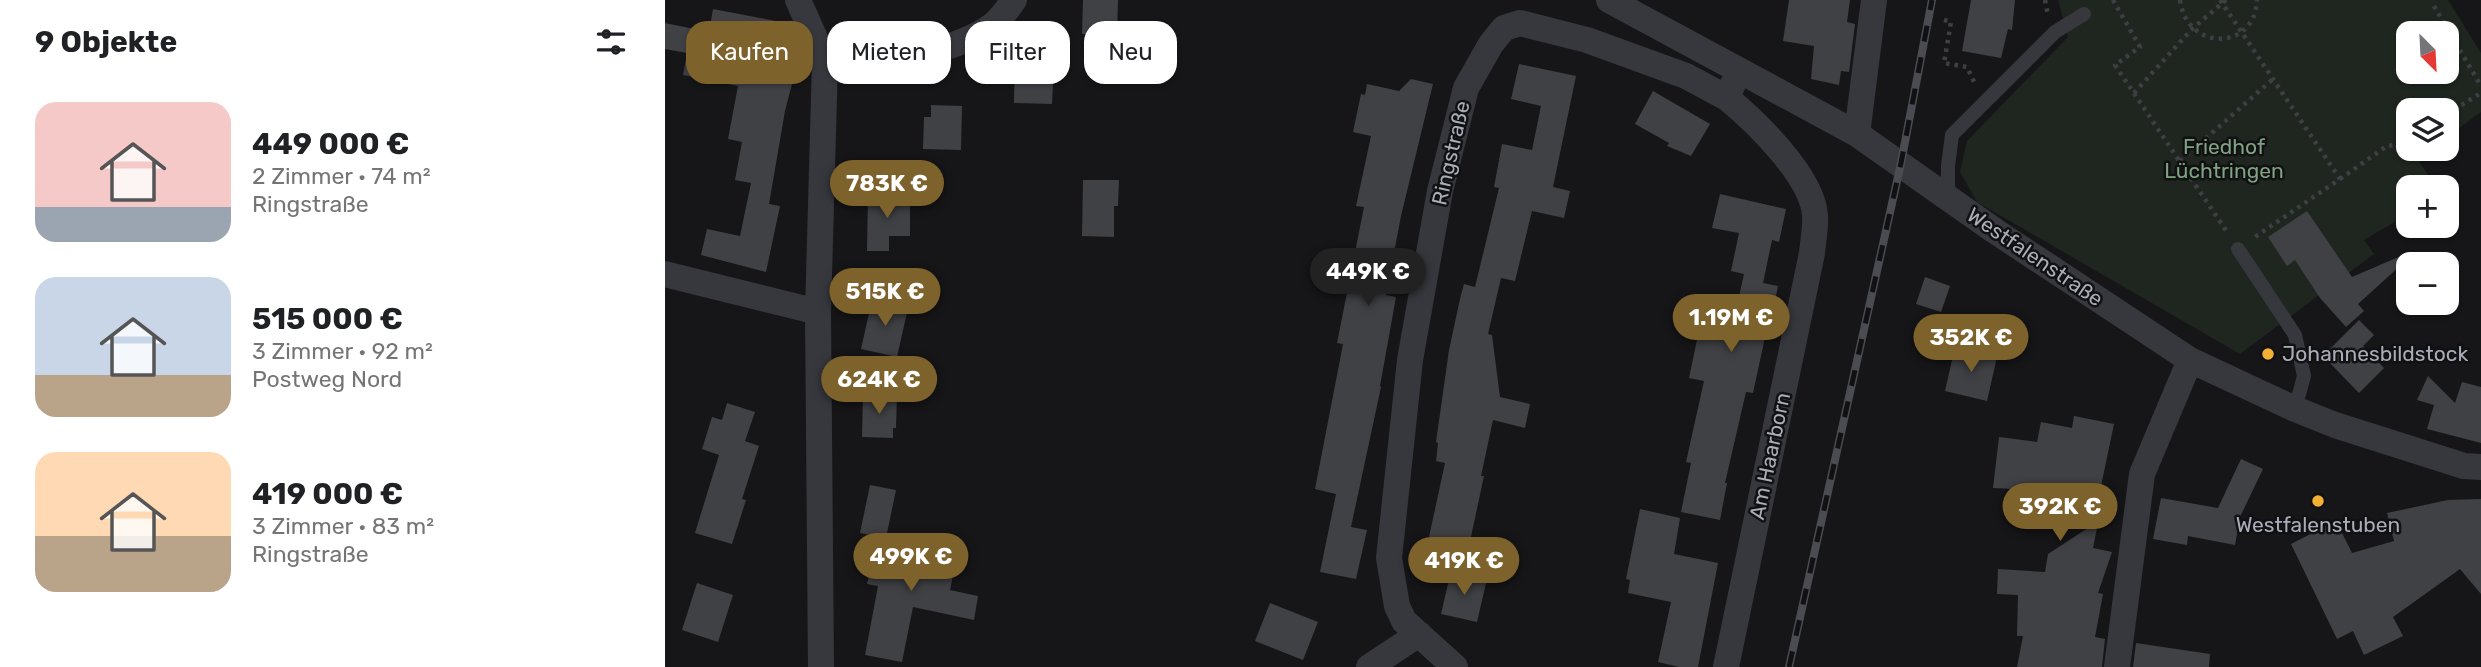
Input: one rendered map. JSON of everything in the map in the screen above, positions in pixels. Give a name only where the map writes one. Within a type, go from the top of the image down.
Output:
[{"type":"street","points":[[798,0],[825,61],[818,312],[821,667]]},
{"type":"street","points":[[825,61],[907,55],[955,45],[995,24],[1014,0]]},
{"type":"street","name":"Westfalenstraße","points":[[1609,0],[1857,134],[2190,360],[2335,425],[2464,466],[2481,467]]},
{"type":"street","points":[[1857,134],[1874,0]]},
{"type":"street","name":"Ringstraße","points":[[1455,667],[1404,621],[1397,606],[1389,558],[1410,360],[1440,191],[1466,88],[1491,44],[1504,28],[1520,23],[1587,40],[1686,76],[1727,98]]},
{"type":"street","points":[[1727,98],[1738,69]]},
{"type":"street","name":"Am Haarborn","points":[[1726,667],[1812,253],[1815,213],[1805,186],[1791,162],[1727,98]]},
{"type":"street","points":[[665,274],[818,312]]},
{"type":"street","points":[[2117,667],[2142,474],[2190,360]]},
{"type":"street","points":[[1370,667],[1419,634]]},
{"type":"lane","points":[[1948,198],[1952,135],[2055,32],[2084,14]]},
{"type":"lane","points":[[2238,249],[2295,335],[2304,376],[2295,409]]},
{"type":"path","points":[[2113,0],[2140,47],[2115,65],[2238,249],[2387,146],[2396,145]]},
{"type":"path","points":[[2180,0],[2182,12],[2192,29],[2209,38],[2222,39],[2242,32],[2255,14],[2257,0]]},
{"type":"path","points":[[2134,93],[2192,29],[2223,1],[2340,178]]},
{"type":"path","points":[[2434,6],[2481,86]]},
{"type":"path","points":[[1944,20],[1951,22],[1944,63],[1967,67],[1985,102]]},
{"type":"path","points":[[2180,161],[2273,79]]},
{"type":"path","points":[[2459,107],[2481,93]]},
{"type":"green space","name":"Friedhof Lüchtringen","points":[[2058,0],[2448,0],[2481,53],[2481,112],[2459,128],[2459,98],[2396,98],[2396,161],[2419,161],[2428,175],[2396,175],[2396,221],[2364,240],[2374,254],[2240,354],[1977,202],[1960,172],[1967,141],[2068,37]]},
{"type":"building","points":[[1083,0],[1118,0],[1117,21],[1084,21],[1082,34]]},
{"type":"building","points":[[1789,0],[1850,0],[1847,22],[1855,24],[1849,72],[1841,71],[1839,85],[1811,79],[1814,46],[1783,41]]},
{"type":"building","points":[[1971,0],[2015,0],[2012,30],[2008,29],[2001,58],[1962,51]]},
{"type":"building","points":[[713,9],[776,21],[711,21]]},
{"type":"building","points":[[665,23],[686,27],[686,53],[665,49]]},
{"type":"building","points":[[1519,64],[1576,76],[1553,187],[1570,191],[1564,218],[1532,211],[1515,281],[1501,278],[1488,334],[1492,335],[1500,397],[1530,404],[1525,428],[1493,420],[1469,546],[1429,537],[1445,463],[1436,461],[1436,442],[1449,350],[1460,299],[1464,284],[1475,287],[1499,188],[1494,187],[1502,144],[1532,150],[1541,106],[1511,99]]},
{"type":"building","points":[[1411,79],[1433,84],[1401,216],[1386,295],[1396,297],[1381,387],[1351,527],[1367,530],[1356,579],[1320,572],[1336,494],[1315,489],[1343,344],[1337,343],[1364,207],[1356,206],[1371,136],[1353,132],[1361,94],[1365,95],[1367,84],[1399,91]]},
{"type":"building","points":[[728,84],[792,84],[769,204],[780,206],[766,272],[701,255],[707,229],[740,236],[751,183],[735,180],[742,142],[728,139],[738,86]]},
{"type":"building","points":[[1014,84],[1053,84],[1052,104],[1014,103]]},
{"type":"building","points":[[1653,91],[1710,124],[1691,156],[1667,146],[1669,143],[1635,124]]},
{"type":"building","points":[[931,105],[962,106],[961,150],[923,149],[924,117],[931,117]]},
{"type":"building","points":[[1083,180],[1119,180],[1118,206],[1114,206],[1114,237],[1082,236]]},
{"type":"building","points":[[868,194],[910,195],[910,236],[889,236],[889,251],[867,251]]},
{"type":"building","points":[[1720,194],[1786,209],[1779,242],[1772,240],[1763,283],[1778,286],[1771,320],[1769,319],[1753,393],[1746,392],[1725,483],[1720,520],[1681,512],[1691,463],[1686,462],[1704,381],[1689,378],[1701,321],[1732,327],[1744,274],[1731,271],[1739,233],[1712,228]]},
{"type":"building","points":[[2307,211],[2352,277],[2396,258],[2396,270],[2358,304],[2364,311],[2346,327],[2320,298],[2295,260],[2287,266],[2268,237]]},
{"type":"building","points":[[1925,277],[1950,286],[1941,312],[1916,304]]},
{"type":"building","points":[[872,300],[908,308],[897,357],[861,349]]},
{"type":"building","points":[[2359,320],[2374,335],[2363,346],[2384,368],[2359,393],[2323,356]]},
{"type":"building","points":[[1955,347],[1997,357],[1987,401],[1945,391]]},
{"type":"building","points":[[2428,376],[2455,403],[2462,382],[2481,387],[2481,443],[2427,429],[2434,405],[2417,400]]},
{"type":"building","points":[[863,394],[897,395],[893,438],[862,437]]},
{"type":"building","points":[[727,403],[755,412],[745,441],[759,446],[742,499],[746,500],[732,544],[695,533],[719,455],[702,449],[712,417],[722,420]]},
{"type":"building","points":[[2074,416],[2114,424],[2101,486],[2105,487],[2093,548],[2112,552],[2098,593],[2103,594],[2095,637],[2105,639],[2102,667],[2017,667],[2023,636],[2017,636],[2018,595],[1997,594],[1998,569],[2045,572],[2048,554],[2091,526],[2047,517],[2053,491],[1993,488],[1999,437],[2037,442],[2041,422],[2072,428]]},
{"type":"building","points":[[2241,459],[2263,469],[2240,517],[2235,545],[2188,536],[2187,545],[2153,539],[2161,498],[2218,508]]},
{"type":"building","points":[[870,485],[896,490],[886,538],[860,533]]},
{"type":"building","points":[[2481,499],[2481,594],[2460,569],[2393,617],[2403,636],[2364,655],[2353,631],[2337,639],[2291,544],[2336,521],[2352,553],[2394,541],[2387,513],[2448,500]]},
{"type":"building","points":[[1640,509],[1680,518],[1674,554],[1718,563],[1698,667],[1679,667],[1658,662],[1671,602],[1628,593],[1630,580],[1626,579]]},
{"type":"building","points":[[876,540],[936,552],[938,542],[959,546],[950,590],[978,596],[974,620],[913,607],[902,662],[865,655],[878,586],[867,584]]},
{"type":"building","points":[[1451,571],[1487,579],[1477,622],[1441,614]]},
{"type":"building","points":[[697,583],[733,595],[718,642],[682,630]]},
{"type":"building","points":[[1270,603],[1318,622],[1303,660],[1255,641]]},
{"type":"building","points":[[2136,643],[2210,654],[2209,667],[2133,667]]},
{"type":"railway","points":[[1789,667],[1901,163],[1932,0]]},
{"type":"place","name":"Johannesbildstock","points":[[2268,354]]},
{"type":"place","name":"Westfalenstuben","points":[[2318,501]]}]
